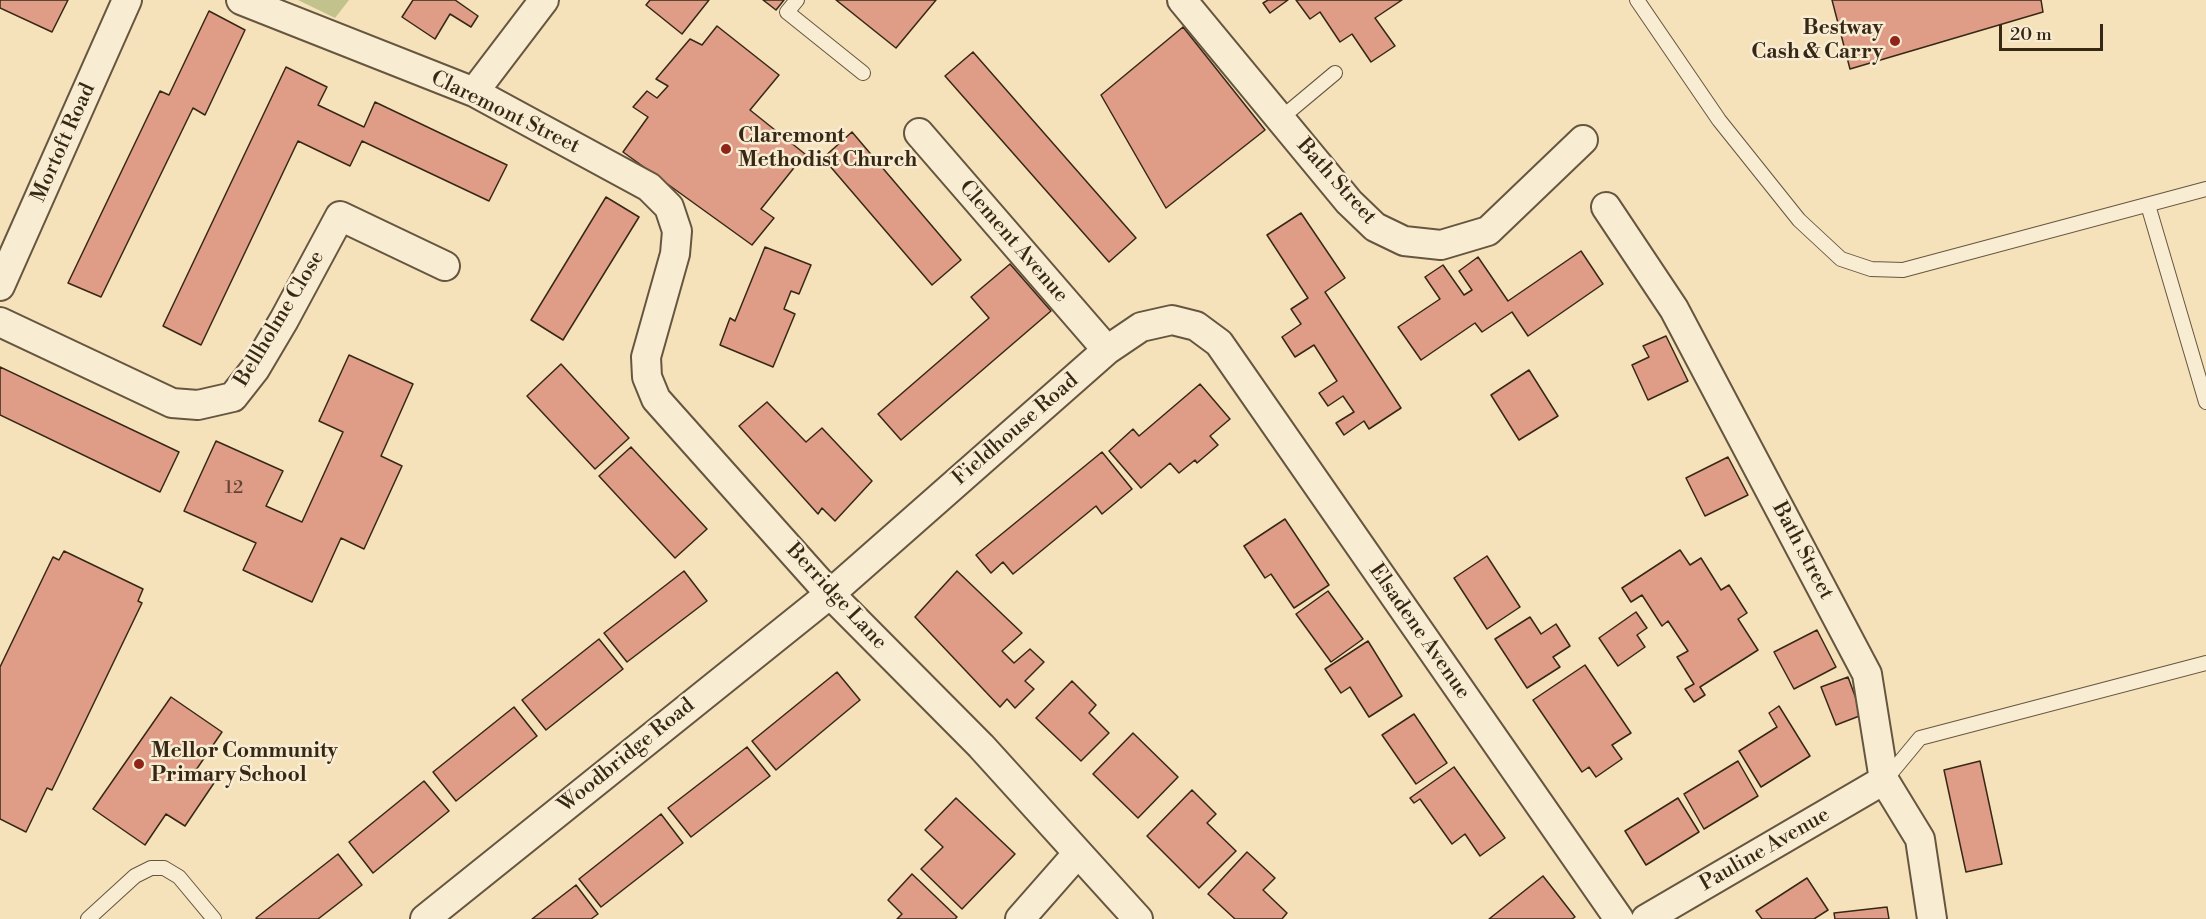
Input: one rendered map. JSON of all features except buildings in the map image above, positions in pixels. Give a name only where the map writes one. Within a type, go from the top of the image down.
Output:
[{"type":"street","name":"Mortoft Road","points":[[0,286],[127,0]]},
{"type":"street","name":"Claremont Street","points":[[241,0],[474,92],[649,187],[669,207],[677,231]]},
{"type":"street","points":[[474,92],[544,0]]},
{"type":"street","name":"Bath Street","points":[[1182,0],[1349,202],[1376,228],[1404,241],[1441,245],[1488,231],[1583,140]]},
{"type":"street","name":"Clement Avenue","points":[[919,133],[1107,350]]},
{"type":"street","name":"Bath Street","points":[[1606,207],[1674,309],[1867,674],[1884,780],[1920,839],[1932,919]]},
{"type":"street","name":"Bellholme Close","points":[[0,322],[172,403],[198,405],[233,397],[255,369],[340,216],[445,266]]},
{"type":"street","name":"Berridge Lane","points":[[677,231],[675,254],[646,357],[647,378],[656,399],[830,594],[981,746],[1138,919]]},
{"type":"street","name":"Fieldhouse Road","points":[[830,594],[1107,350],[1141,327],[1172,320],[1196,326],[1219,344]]},
{"type":"street","name":"Elsadene Avenue","points":[[1219,344],[1619,919]]},
{"type":"street","name":"Woodbridge Road","points":[[424,919],[830,594]]},
{"type":"street","name":"Pauline Avenue","points":[[1646,919],[1884,780]]},
{"type":"street","points":[[1020,919],[1078,854]]},
{"type":"lane","points":[[797,0],[787,12],[863,73]]},
{"type":"lane","points":[[1637,0],[1719,120],[1799,220],[1841,260],[1871,269],[1903,270],[2206,189]]},
{"type":"lane","points":[[1280,119],[1335,73]]},
{"type":"lane","points":[[2148,205],[2206,402]]},
{"type":"lane","points":[[1884,780],[1920,738],[2206,663]]},
{"type":"lane","points":[[88,919],[135,876],[151,868],[164,868],[179,877],[214,919]]},
{"type":"green space","points":[[298,0],[349,0],[335,18]]},
{"type":"place","name":"Bestway Cash & Carry","points":[[1895,41]]},
{"type":"place","name":"Claremont Methodist Church","points":[[726,149]]},
{"type":"place","name":"Mellor Community Primary School","points":[[139,764]]}]
